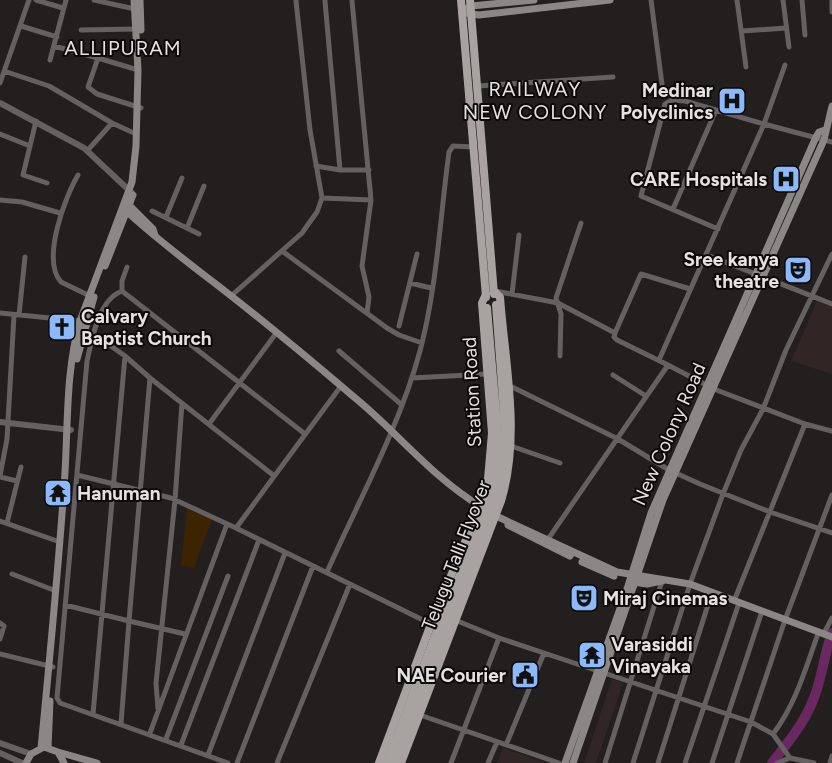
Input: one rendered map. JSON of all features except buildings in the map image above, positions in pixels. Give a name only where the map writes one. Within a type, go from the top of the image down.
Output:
[{"type":"main road","points":[[132,190],[139,108],[134,0]]},
{"type":"main road","points":[[51,667],[75,374],[83,331],[132,190],[139,158],[140,0]]},
{"type":"main road","name":"Station Road","points":[[379,763],[431,624],[480,506],[492,457],[492,433],[482,303],[486,294],[461,0]]},
{"type":"main road","points":[[534,0],[470,3],[462,12],[472,15],[610,0]]},
{"type":"main road","points":[[401,763],[496,516],[509,473],[511,446],[508,385],[500,297],[494,291],[470,3]]},
{"type":"main road","name":"New Colony Road","points":[[565,763],[601,672],[672,471],[711,388],[825,130],[832,106]]},
{"type":"main road","points":[[126,207],[153,229],[155,235],[341,386],[392,430],[432,470],[458,492],[480,506]]},
{"type":"main road","points":[[44,748],[69,430],[72,366],[80,321],[126,207]]},
{"type":"main road","name":"Telugu Talli Flyover","points":[[394,763],[444,629],[492,513],[504,472],[505,425],[494,291]]},
{"type":"main road","name":"Telugu Talli Flyover","points":[[387,763],[434,636],[482,521],[496,472],[497,424],[486,294]]},
{"type":"main road","points":[[496,516],[601,571],[634,579],[658,578],[662,581],[690,584],[825,634]]},
{"type":"main road","name":"New Colony Road","points":[[573,763],[601,672]]},
{"type":"main road","points":[[26,763],[31,754],[44,748],[98,763]]},
{"type":"main road","points":[[58,752],[64,763]]},
{"type":"street","points":[[0,83],[22,26],[29,0]]},
{"type":"street","points":[[36,0],[63,8]]},
{"type":"street","points":[[50,60],[66,0]]},
{"type":"street","points":[[94,0],[135,9]]},
{"type":"street","points":[[651,0],[662,84]]},
{"type":"street","points":[[737,0],[746,67]]},
{"type":"street","points":[[782,0],[789,47]]},
{"type":"street","points":[[802,0],[805,35]]},
{"type":"street","points":[[832,0],[832,12]]},
{"type":"street","points":[[231,296],[308,225],[317,212],[322,198],[316,166],[296,1]]},
{"type":"street","points":[[325,1],[340,170]]},
{"type":"street","points":[[352,1],[371,200],[362,266],[369,297],[367,313]]},
{"type":"street","points":[[22,26],[57,37]]},
{"type":"street","points":[[742,31],[786,28]]},
{"type":"street","points":[[81,30],[136,29]]},
{"type":"street","points":[[54,46],[138,70]]},
{"type":"street","points":[[98,58],[88,89],[139,108]]},
{"type":"street","points":[[659,360],[764,124],[785,65]]},
{"type":"street","points":[[4,71],[49,86],[112,123],[136,134]]},
{"type":"street","points":[[478,86],[613,77]]},
{"type":"street","points":[[718,229],[644,198],[640,192],[667,101],[676,100],[832,142]]},
{"type":"street","points":[[0,103],[36,120],[87,151],[132,190]]},
{"type":"street","points":[[673,209],[716,110]]},
{"type":"street","points":[[36,120],[23,175],[47,183]]},
{"type":"street","points":[[87,151],[112,123]]},
{"type":"street","points":[[0,134],[30,146]]},
{"type":"street","points":[[327,572],[392,430],[412,378],[422,343],[449,152],[453,146],[473,146]]},
{"type":"street","points":[[316,166],[340,170],[369,170]]},
{"type":"street","points":[[78,175],[60,213],[56,240],[56,274],[66,286],[90,296]]},
{"type":"street","points":[[166,217],[182,178]]},
{"type":"street","points":[[187,228],[204,186]]},
{"type":"street","points":[[322,198],[371,200]]},
{"type":"street","points":[[0,200],[22,202],[60,213]]},
{"type":"street","points":[[152,211],[199,234]]},
{"type":"street","points":[[560,356],[562,314],[556,298],[581,223]]},
{"type":"street","points":[[512,294],[519,235]]},
{"type":"street","points":[[282,251],[395,334],[422,343]]},
{"type":"street","points":[[399,326],[417,254]]},
{"type":"street","points":[[633,763],[690,584],[740,450],[763,409],[786,350],[832,254]]},
{"type":"street","points":[[707,255],[832,304]]},
{"type":"street","points":[[17,481],[0,477],[8,424],[16,315],[25,257]]},
{"type":"street","points":[[122,291],[122,281],[127,267]]},
{"type":"street","points":[[690,290],[641,274],[614,337],[711,388],[805,424],[832,431]]},
{"type":"street","points":[[410,283],[431,288]]},
{"type":"street","points":[[122,291],[110,298],[100,315],[87,361],[57,698],[60,703],[150,733],[228,763]]},
{"type":"street","points":[[122,291],[305,434]]},
{"type":"street","points":[[494,291],[558,303],[615,333]]},
{"type":"street","points":[[0,313],[80,321]]},
{"type":"street","points":[[210,424],[276,332]]},
{"type":"street","points":[[94,334],[125,356],[273,475]]},
{"type":"street","points":[[339,351],[402,405]]},
{"type":"street","points":[[92,714],[103,615],[125,356]]},
{"type":"street","points":[[546,541],[668,365]]},
{"type":"street","points":[[412,378],[487,374]]},
{"type":"street","points":[[613,375],[646,396]]},
{"type":"street","points":[[121,724],[150,378]]},
{"type":"street","points":[[508,385],[618,439],[672,471],[723,494],[832,533]]},
{"type":"street","points":[[236,528],[273,475],[341,386]]},
{"type":"street","points":[[158,709],[156,683],[175,500],[182,403]]},
{"type":"street","points":[[0,422],[69,430]]},
{"type":"street","points":[[685,763],[736,602],[805,424]]},
{"type":"street","points":[[511,446],[560,463]]},
{"type":"street","points":[[7,523],[21,467]]},
{"type":"street","points":[[77,475],[175,500],[431,624]]},
{"type":"street","points":[[737,763],[785,620],[832,496]]},
{"type":"street","points":[[480,506],[496,516]]},
{"type":"street","points":[[0,521],[60,542]]},
{"type":"street","points":[[150,733],[227,524]]},
{"type":"street","points":[[181,745],[259,540]]},
{"type":"street","points":[[208,755],[285,553]]},
{"type":"street","points":[[237,763],[314,566]]},
{"type":"street","points":[[12,574],[56,591]]},
{"type":"street","points":[[166,739],[228,576]]},
{"type":"street","points":[[606,763],[662,581]]},
{"type":"street","points":[[277,763],[350,584]]},
{"type":"street","points":[[658,763],[712,592]]},
{"type":"street","points":[[65,605],[185,634]]},
{"type":"street","points":[[712,763],[762,612]]},
{"type":"street","points":[[773,734],[785,717],[832,618]]},
{"type":"street","points":[[455,620],[499,638],[655,692],[751,722],[773,734],[790,758]]},
{"type":"street","points":[[0,623],[4,626],[0,639]]},
{"type":"street","points":[[450,763],[499,638]]},
{"type":"street","points":[[506,745],[544,653]]},
{"type":"street","points":[[0,654],[51,667]]},
{"type":"street","points":[[420,715],[559,763]]},
{"type":"street","points":[[488,763],[496,742]]},
{"type":"street","points":[[0,743],[31,754]]},
{"type":"street","points":[[0,753],[22,763]]},
{"type":"street","points":[[7,756],[14,763]]},
{"type":"street","points":[[830,763],[832,756]]},
{"type":"street","points":[[777,763],[790,758],[814,763]]},
{"type":"shaded area","points":[[817,301],[832,307],[832,374],[791,361]]},
{"type":"shaded area","points":[[187,509],[212,519],[194,568],[181,565]]},
{"type":"shaded area","points":[[612,679],[623,683],[596,763],[584,763]]},
{"type":"shaded area","points":[[503,748],[546,763],[497,763]]},
{"type":"waterway","points":[[772,763],[798,728],[815,697],[832,633]]},
{"type":"place","name":"Medinar Polyclinics","points":[[732,101]]},
{"type":"place","name":"CARE Hospitals","points":[[786,179]]},
{"type":"place","name":"Sree kanya theatre","points":[[798,270]]},
{"type":"place","name":"Calvary Baptist Church","points":[[62,327]]},
{"type":"place","name":"Hanuman","points":[[58,493]]},
{"type":"place","name":"Miraj Cinemas","points":[[584,598]]},
{"type":"place","name":"Varasiddi Vinayaka","points":[[592,655]]},
{"type":"place","name":"NAE Courier","points":[[525,675]]},
{"type":"district","name":"ALLIPURAM","points":[[123,48]]},
{"type":"district","name":"RAILWAY NEW COLONY","points":[[535,100]]}]
